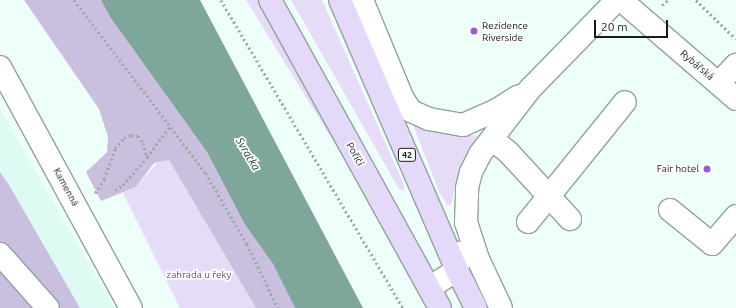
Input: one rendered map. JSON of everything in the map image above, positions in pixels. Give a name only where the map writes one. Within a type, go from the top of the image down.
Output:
[{"type":"main road","name":"Poříčí","points":[[270,0],[440,308]]},
{"type":"main road","name":"42","points":[[340,0],[457,270],[476,308]]},
{"type":"street","points":[[362,0],[403,99],[411,111],[435,121],[463,125],[495,111],[530,89]]},
{"type":"street","points":[[429,288],[457,270],[466,223],[467,188],[471,172],[492,139],[530,89],[617,0]]},
{"type":"street","name":"Rybářská","points":[[621,0],[736,99]]},
{"type":"street","points":[[719,83],[736,65]]},
{"type":"street","name":"Kamenná","points":[[0,67],[132,308]]},
{"type":"street","points":[[528,222],[625,102]]},
{"type":"street","points":[[492,139],[510,153],[570,219]]},
{"type":"street","points":[[670,210],[712,244],[736,216]]},
{"type":"street","points":[[466,223],[478,259],[501,308]]},
{"type":"street","points":[[0,254],[48,308]]},
{"type":"path","points":[[74,0],[206,173],[247,244],[278,308]]},
{"type":"path","points":[[221,0],[403,308]]},
{"type":"path","points":[[696,0],[736,39]]},
{"type":"path","points":[[115,190],[123,185],[170,127]]},
{"type":"path","points":[[76,205],[95,193],[104,179],[115,148],[124,138],[131,135],[138,136],[147,157]]},
{"type":"shaded area","points":[[24,0],[101,0],[110,17],[207,152],[244,223],[273,264],[295,308],[256,308],[169,160],[154,163],[136,187],[101,201],[86,172],[107,152],[108,137],[99,109]]},
{"type":"shaded area","points":[[0,109],[114,308],[80,308],[0,172]]},
{"type":"shaded area","points":[[0,172],[9,185],[80,308],[0,308]]},
{"type":"green space","points":[[246,0],[258,0],[385,225]]},
{"type":"green space","points":[[291,0],[322,0],[404,185],[404,191],[399,189]]},
{"type":"green space","points":[[413,125],[429,131],[478,136],[460,168],[451,205],[447,205],[438,189]]},
{"type":"green space","name":"zahrada u řeky","points":[[169,160],[256,308],[180,308],[123,193],[136,187],[158,162]]},
{"type":"water","name":"Svratka","points":[[101,0],[200,0],[363,308],[295,308],[273,264],[244,223],[207,152],[110,17]]},
{"type":"place","name":"Rezidence Riverside","points":[[474,31]]},
{"type":"place","name":"Fair hotel","points":[[707,169]]}]
